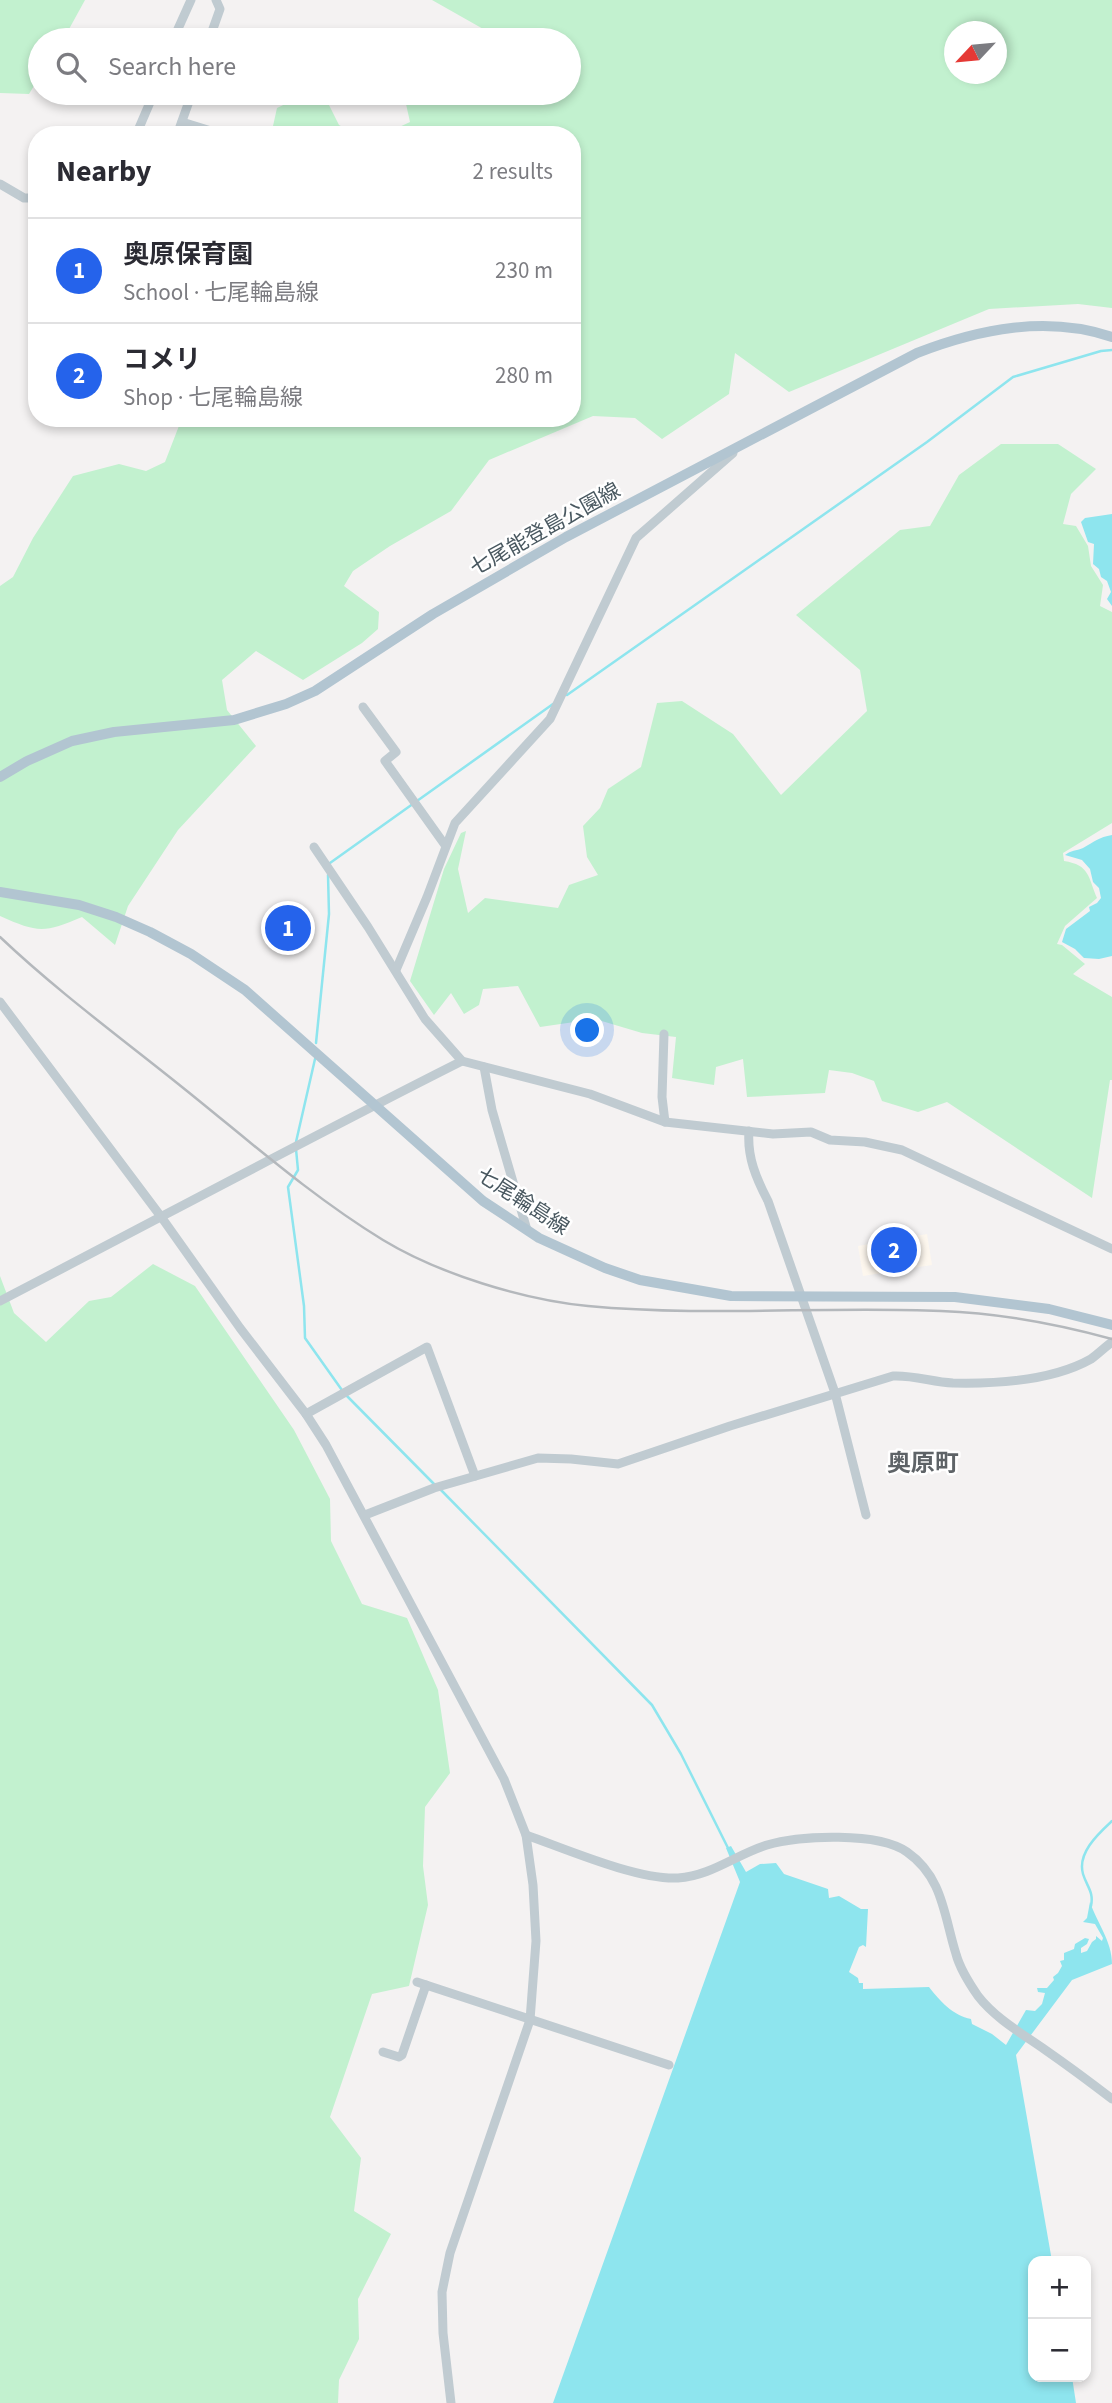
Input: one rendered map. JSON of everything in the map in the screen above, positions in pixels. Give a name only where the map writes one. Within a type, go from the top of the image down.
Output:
[{"type":"main road","name":"七尾能登島公園線","points":[[0,777],[27,761],[72,741],[114,732],[234,720],[286,704],[315,691],[433,614],[566,537],[917,353],[955,338],[998,328],[1050,326],[1098,332],[1112,337]]},
{"type":"main road","name":"七尾輪島線","points":[[0,892],[79,905],[116,917],[191,954],[244,990],[462,1184],[539,1238],[573,1255],[640,1280],[731,1296],[965,1298],[1049,1309],[1112,1325]]},
{"type":"street","points":[[178,28],[191,0]]},
{"type":"street","points":[[213,28],[220,9],[216,0]]},
{"type":"street","points":[[140,126],[149,105]]},
{"type":"street","points":[[180,126],[188,105]]},
{"type":"street","points":[[182,122],[195,126]]},
{"type":"street","points":[[0,184],[28,198]]},
{"type":"street","points":[[396,970],[455,823],[550,719],[636,538],[742,445]]},
{"type":"street","points":[[363,707],[396,752],[385,761],[445,845]]},
{"type":"street","points":[[314,847],[396,970],[425,1019],[462,1061],[590,1094],[665,1122],[774,1134],[811,1132],[830,1140],[864,1142],[902,1150],[1112,1249]]},
{"type":"street","points":[[0,1002],[162,1217],[326,1445],[505,1779],[526,1835],[533,1885],[536,1941],[530,2020],[450,2253],[442,2292],[443,2333],[451,2403]]},
{"type":"street","points":[[664,1034],[662,1097],[665,1122]]},
{"type":"street","points":[[0,1301],[462,1061]]},
{"type":"street","points":[[484,1067],[492,1110],[527,1230]]},
{"type":"street","points":[[748,1131],[754,1174],[768,1201],[835,1393],[866,1514]]},
{"type":"street","points":[[365,1514],[434,1488],[538,1458],[571,1458],[618,1464],[893,1376],[911,1375],[950,1383],[1040,1376],[1068,1369],[1092,1358],[1112,1342]]},
{"type":"street","points":[[306,1414],[427,1347],[475,1476]]},
{"type":"street","points":[[526,1835],[642,1874],[678,1878],[706,1872],[766,1845],[799,1839],[834,1837],[883,1842],[905,1850],[924,1866],[939,1890],[956,1956],[963,1972],[987,2007],[1112,2099]]},
{"type":"street","points":[[383,2052],[398,2057],[402,2055],[422,1983],[669,2065]]},
{"type":"shaded area","points":[[927,1234],[932,1265],[863,1276],[858,1246]]},
{"type":"green space","points":[[0,0],[85,0],[70,28],[28,28],[28,94],[0,93]]},
{"type":"green space","points":[[432,0],[1112,0],[1112,308],[1078,304],[989,309],[789,392],[735,353],[729,394],[662,439],[635,418],[593,416],[581,421],[581,126],[401,126],[410,122],[406,105],[581,105],[581,28],[481,28]]},
{"type":"green space","points":[[283,105],[329,105],[341,126],[273,126],[277,108]]},
{"type":"green space","points":[[179,427],[567,427],[489,460],[451,511],[353,571],[344,586],[379,612],[378,629],[362,643],[303,680],[256,651],[222,680],[227,710],[256,746],[178,830],[128,906],[115,945],[82,917],[41,929],[24,926],[0,916],[0,586],[13,577],[33,538],[73,476],[119,464],[146,471],[165,462]]},
{"type":"green space","points":[[1001,444],[1058,444],[1096,469],[1071,494],[1063,524],[1076,526],[1088,546],[1091,566],[1103,585],[1100,606],[1112,612],[1112,823],[1063,853],[1064,861],[1079,866],[1087,873],[1097,898],[1065,926],[1057,944],[1085,964],[1073,974],[1112,997],[1112,1080],[1092,1198],[947,1102],[918,1112],[882,1101],[874,1081],[852,1073],[829,1070],[825,1093],[747,1097],[743,1059],[716,1067],[714,1085],[672,1078],[676,1037],[642,1033],[595,1019],[540,1027],[518,986],[483,989],[479,1005],[464,1014],[451,993],[434,1015],[410,981],[444,869],[461,833],[466,831],[458,869],[468,913],[485,898],[558,908],[569,885],[598,875],[587,857],[583,826],[600,808],[608,789],[641,767],[657,703],[682,701],[733,734],[781,795],[867,711],[860,670],[796,615],[900,530],[930,526],[959,475]]},
{"type":"green space","points":[[153,1264],[195,1286],[294,1430],[330,1499],[331,1541],[362,1604],[407,1618],[438,1690],[450,1773],[425,1807],[423,1866],[428,1905],[409,1986],[372,1994],[330,2117],[361,2158],[354,2211],[391,2234],[358,2299],[359,2339],[339,2380],[338,2403],[0,2403],[0,1276],[14,1313],[46,1342],[89,1301],[111,1297]]},
{"type":"water","points":[[1112,514],[1112,606],[1107,599],[1111,592],[1107,581],[1093,564],[1094,544],[1088,542],[1081,522],[1085,518]]},
{"type":"water","points":[[1112,835],[1112,956],[1084,958],[1062,942],[1066,929],[1090,911],[1089,907],[1101,898],[1090,869],[1082,860],[1065,855]]},
{"type":"water","points":[[731,1846],[746,1872],[760,1864],[776,1863],[784,1874],[828,1889],[829,1898],[839,1896],[861,1909],[868,1909],[866,1947],[859,1947],[849,1972],[858,1978],[859,1983],[863,1983],[863,1989],[929,1987],[952,2011],[971,2019],[972,2024],[1006,2045],[1026,2010],[1035,2011],[1042,2004],[1045,1993],[1038,1992],[1037,1988],[1047,1988],[1054,1980],[1053,1977],[1062,1966],[1060,1961],[1064,1960],[1064,1953],[1074,1949],[1075,1944],[1085,1938],[1089,1939],[1081,1948],[1081,1953],[1087,1951],[1096,1936],[1102,1941],[1095,1924],[1083,1922],[1087,1918],[1090,1902],[1107,1940],[1112,1964],[1072,1980],[1016,2055],[1051,2256],[1028,2256],[1028,2382],[1073,2382],[1076,2403],[553,2403],[740,1882],[726,1848]]},
{"type":"waterway","points":[[567,695],[927,442],[1013,377],[1112,350]]},
{"type":"waterway","points":[[330,863],[553,704]]},
{"type":"waterway","points":[[316,1043],[329,914],[328,875]]},
{"type":"waterway","points":[[296,1142],[315,1059]]},
{"type":"waterway","points":[[296,1149],[298,1170],[288,1187],[304,1306],[305,1338],[344,1393],[434,1484]]},
{"type":"waterway","points":[[439,1488],[652,1705],[681,1754],[728,1848]]},
{"type":"waterway","points":[[1091,1906],[1091,1893],[1083,1874],[1083,1859],[1090,1844],[1112,1821]]},
{"type":"railway","points":[[0,937],[67,995],[330,1205],[405,1252],[482,1284],[563,1303],[632,1309],[963,1312],[1028,1320],[1112,1339]]},
{"type":"place","name":"奥原保育園","points":[[288,928]]},
{"type":"place","name":"コメリ","points":[[894,1250]]},
{"type":"district","name":"奥原町","points":[[923,1463]]}]
